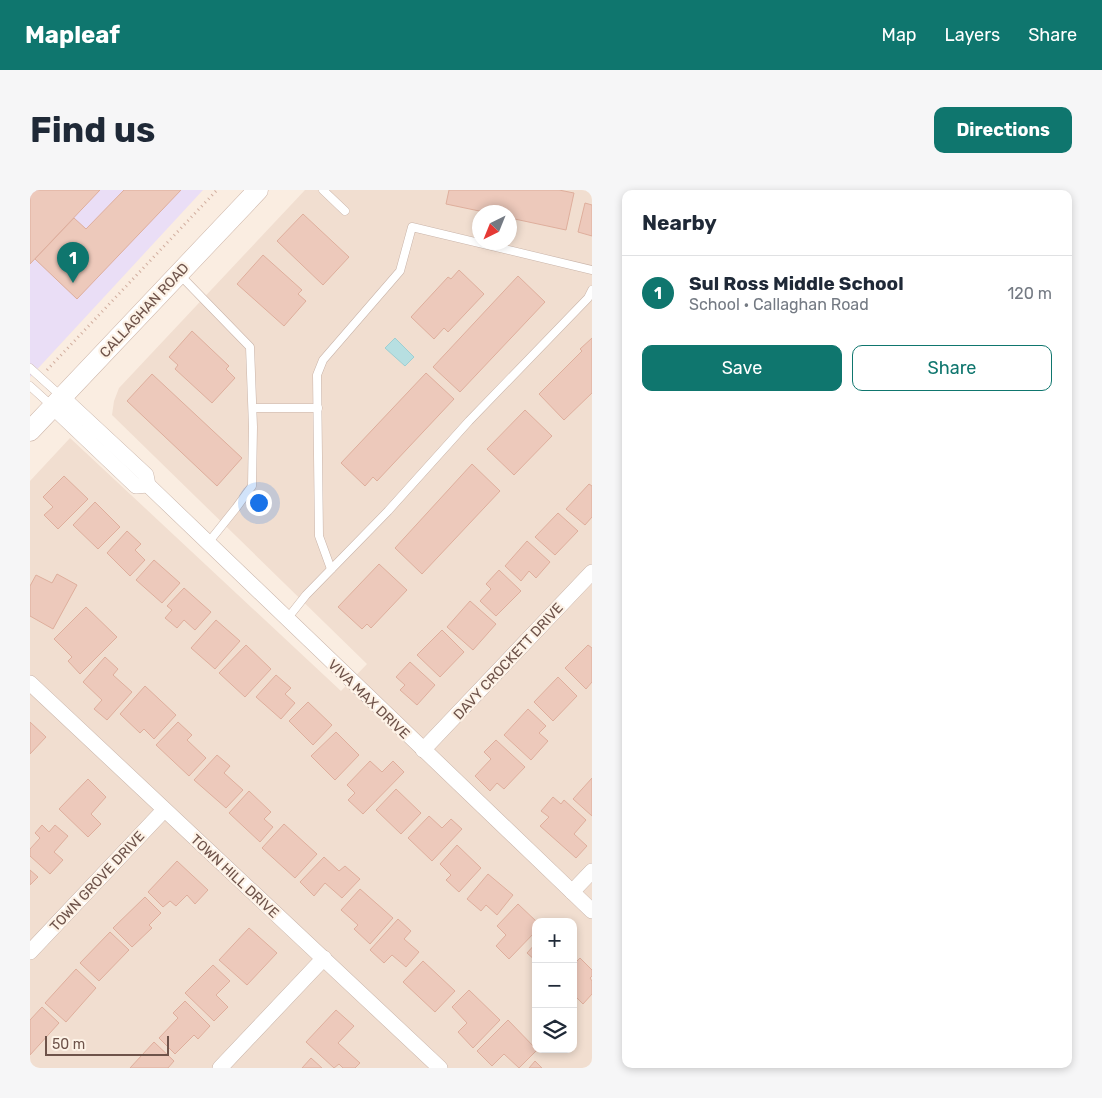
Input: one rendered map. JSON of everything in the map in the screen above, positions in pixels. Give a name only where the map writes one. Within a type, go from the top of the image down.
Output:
[{"type":"main road","name":"CALLAGHAN ROAD","points":[[30,431],[258,190]]},
{"type":"street","name":"VIVA MAX DRIVE","points":[[57,402],[136,486],[148,485],[592,911]]},
{"type":"street","name":"DAVY CROCKETT DRIVE","points":[[423,750],[592,572]]},
{"type":"street","name":"TOWN HILL DRIVE","points":[[30,683],[440,1068]]},
{"type":"street","name":"TOWN GROVE DRIVE","points":[[30,952],[164,810]]},
{"type":"street","points":[[572,892],[592,871]]},
{"type":"street","points":[[220,1068],[324,958]]},
{"type":"lane","points":[[323,190],[345,211]]},
{"type":"lane","points":[[331,569],[320,536],[317,375],[323,360],[400,271],[412,227],[592,270]]},
{"type":"lane","points":[[178,273],[250,347],[253,408],[252,486],[208,543]]},
{"type":"lane","points":[[287,619],[306,595],[388,511],[469,421],[588,298],[592,290]]},
{"type":"lane","points":[[30,368],[57,402]]},
{"type":"lane","points":[[30,386],[57,402]]},
{"type":"lane","points":[[253,408],[318,408]]},
{"type":"path","points":[[50,367],[217,190]]},
{"type":"shaded area","points":[[30,190],[203,190],[30,377]]},
{"type":"shaded area","points":[[305,190],[592,190],[592,1068],[30,1068],[30,481],[70,438],[341,691],[367,664],[112,415],[114,401],[119,388]]},
{"type":"water","points":[[395,338],[414,357],[405,366],[385,348]]},
{"type":"building","points":[[30,190],[100,190],[30,264]]},
{"type":"building","points":[[124,190],[181,190],[77,299],[35,259],[74,218],[86,229]]},
{"type":"building","points":[[449,190],[559,190],[574,193],[566,230],[517,220],[517,205],[472,205],[472,209],[446,204]]},
{"type":"building","points":[[585,203],[592,205],[592,236],[578,232]]},
{"type":"building","points":[[303,214],[349,257],[323,285],[277,241]]},
{"type":"building","points":[[263,255],[302,290],[298,294],[306,301],[284,326],[237,284]]},
{"type":"building","points":[[459,270],[484,294],[448,332],[444,328],[434,339],[411,317],[448,277],[451,279]]},
{"type":"building","points":[[518,276],[545,302],[460,392],[433,367]]},
{"type":"building","points":[[192,331],[229,366],[226,369],[235,378],[212,403],[175,369],[178,365],[169,357]]},
{"type":"building","points":[[592,338],[592,393],[564,420],[539,394],[582,351],[580,349]]},
{"type":"building","points":[[426,373],[454,399],[377,481],[373,477],[365,486],[341,463]]},
{"type":"building","points":[[152,374],[242,458],[217,486],[127,401]]},
{"type":"building","points":[[525,410],[552,436],[514,475],[487,449]]},
{"type":"building","points":[[472,464],[500,491],[422,574],[395,548]]},
{"type":"building","points":[[64,476],[88,499],[58,529],[44,515],[53,507],[43,497]]},
{"type":"building","points":[[589,484],[592,486],[592,517],[585,525],[566,509]]},
{"type":"building","points":[[95,502],[120,527],[98,549],[73,525]]},
{"type":"building","points":[[558,513],[578,531],[555,555],[535,537]]},
{"type":"building","points":[[127,531],[141,544],[135,550],[145,560],[130,576],[107,553]]},
{"type":"building","points":[[527,541],[550,562],[536,578],[529,571],[521,581],[505,566]]},
{"type":"building","points":[[154,560],[180,583],[162,603],[136,580]]},
{"type":"building","points":[[379,564],[407,590],[371,628],[367,624],[362,629],[338,607]]},
{"type":"building","points":[[499,570],[521,591],[496,616],[480,601],[491,589],[486,584]]},
{"type":"building","points":[[57,574],[77,585],[53,629],[30,616],[30,586],[36,575],[52,583]]},
{"type":"building","points":[[184,588],[211,612],[195,630],[184,620],[177,628],[165,618],[172,610],[167,606]]},
{"type":"building","points":[[470,601],[496,624],[473,650],[447,627]]},
{"type":"building","points":[[86,607],[117,637],[80,674],[68,661],[72,657],[54,639]]},
{"type":"building","points":[[216,620],[240,641],[215,669],[191,648]]},
{"type":"building","points":[[442,630],[464,652],[440,677],[417,655]]},
{"type":"building","points":[[246,645],[271,669],[245,697],[219,673]]},
{"type":"building","points":[[588,645],[592,648],[592,682],[586,689],[565,668]]},
{"type":"building","points":[[105,657],[118,669],[113,675],[132,692],[107,720],[94,709],[102,700],[83,682]]},
{"type":"building","points":[[410,662],[435,685],[417,705],[400,690],[405,685],[396,677]]},
{"type":"building","points":[[276,675],[291,688],[285,694],[295,703],[281,719],[256,697]]},
{"type":"building","points":[[558,677],[577,696],[553,721],[534,702]]},
{"type":"building","points":[[145,686],[176,715],[154,739],[144,729],[140,733],[120,714]]},
{"type":"building","points":[[308,702],[332,725],[313,745],[289,721]]},
{"type":"building","points":[[528,709],[546,726],[539,733],[548,741],[531,760],[504,735]]},
{"type":"building","points":[[30,722],[46,737],[30,754]]},
{"type":"building","points":[[178,722],[192,735],[187,740],[206,758],[189,776],[156,745]]},
{"type":"building","points":[[336,732],[359,755],[335,780],[311,756]]},
{"type":"building","points":[[496,740],[525,767],[504,789],[497,783],[490,791],[475,776],[491,759],[484,752]]},
{"type":"building","points":[[217,755],[230,766],[224,773],[243,790],[226,808],[194,780]]},
{"type":"building","points":[[370,761],[382,772],[393,761],[404,772],[363,814],[348,800],[355,793],[347,785]]},
{"type":"building","points":[[592,778],[592,816],[573,799]]},
{"type":"building","points":[[88,779],[106,797],[91,814],[101,824],[88,837],[59,809]]},
{"type":"building","points":[[396,789],[421,813],[401,834],[376,810]]},
{"type":"building","points":[[249,791],[271,812],[264,819],[273,827],[260,842],[229,813]]},
{"type":"building","points":[[553,797],[561,804],[564,800],[586,820],[574,834],[587,846],[576,858],[540,826],[549,817],[541,811]]},
{"type":"building","points":[[429,816],[442,828],[451,819],[462,829],[432,861],[408,838]]},
{"type":"building","points":[[284,824],[317,854],[295,878],[262,848]]},
{"type":"building","points":[[42,825],[49,832],[55,825],[68,836],[54,852],[63,860],[50,874],[30,856],[30,849],[40,838],[35,833]]},
{"type":"building","points":[[457,845],[481,868],[459,892],[446,880],[451,875],[440,864]]},
{"type":"building","points":[[324,857],[339,871],[345,866],[360,879],[342,898],[325,883],[314,896],[300,882]]},
{"type":"building","points":[[177,861],[208,890],[195,904],[187,895],[176,906],[170,901],[163,907],[148,892]]},
{"type":"building","points":[[30,870],[38,877],[30,885]]},
{"type":"building","points":[[488,874],[513,895],[497,915],[486,905],[481,911],[467,899]]},
{"type":"building","points":[[360,889],[393,918],[370,944],[354,929],[358,925],[341,910]]},
{"type":"building","points":[[145,897],[161,913],[149,925],[152,928],[132,947],[113,928]]},
{"type":"building","points":[[518,904],[533,918],[532,935],[509,959],[496,946],[506,935],[497,926]]},
{"type":"building","points":[[398,919],[411,931],[404,939],[419,952],[406,967],[392,955],[384,963],[370,950]]},
{"type":"building","points":[[249,928],[277,953],[247,985],[219,960]]},
{"type":"building","points":[[110,932],[129,950],[99,981],[80,963]]},
{"type":"building","points":[[532,947],[532,957],[527,953]]},
{"type":"building","points":[[580,958],[592,970],[590,978],[592,981],[592,994],[583,1004],[577,998],[577,961]]},
{"type":"building","points":[[423,961],[455,991],[435,1012],[403,982]]},
{"type":"building","points":[[213,965],[230,981],[216,995],[228,1007],[214,1021],[185,993]]},
{"type":"building","points":[[76,969],[96,988],[66,1022],[45,1003]]},
{"type":"building","points":[[469,990],[500,1020],[473,1048],[458,1032],[467,1023],[452,1007]]},
{"type":"building","points":[[185,1001],[210,1026],[198,1039],[194,1035],[175,1054],[159,1038],[178,1018],[173,1013]]},
{"type":"building","points":[[42,1007],[59,1023],[30,1055],[30,1020]]},
{"type":"building","points":[[336,1010],[354,1026],[338,1043],[360,1063],[355,1068],[343,1068],[339,1064],[334,1068],[306,1042]]},
{"type":"building","points":[[508,1020],[532,1045],[532,1053],[534,1053],[519,1068],[504,1054],[492,1066],[477,1051]]},
{"type":"building","points":[[154,1042],[174,1061],[168,1068],[130,1068]]},
{"type":"building","points":[[311,1058],[322,1068],[302,1068]]},
{"type":"building","points":[[535,1061],[542,1068],[529,1068]]},
{"type":"place","name":"Sul Ross Middle School","points":[[73,283]]}]
